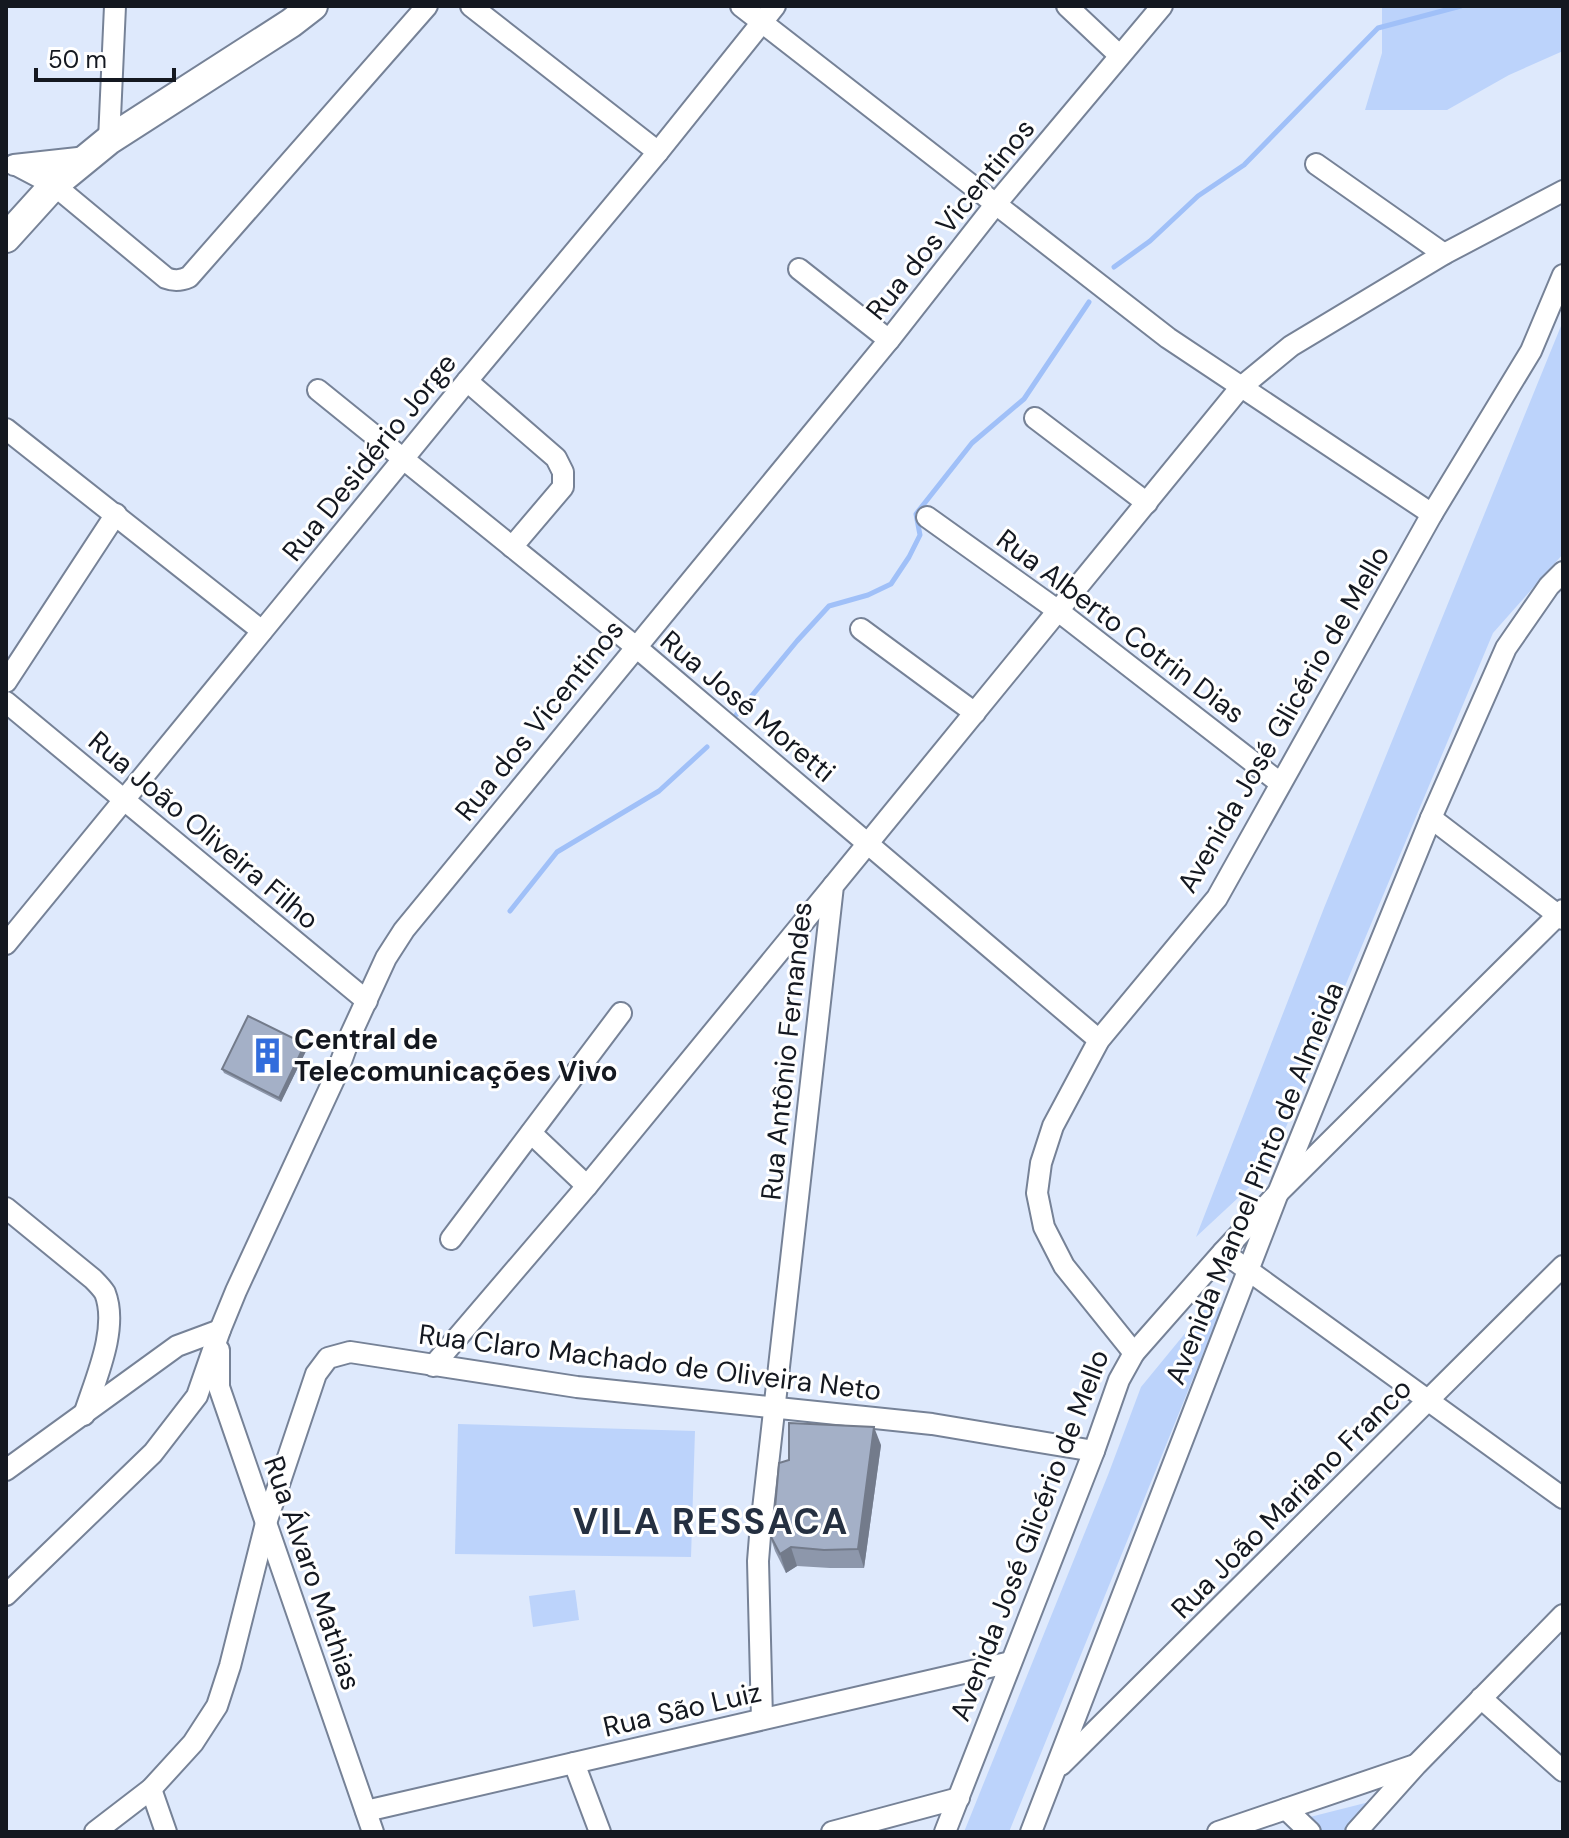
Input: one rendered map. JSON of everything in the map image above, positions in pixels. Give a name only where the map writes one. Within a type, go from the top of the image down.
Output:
[{"type":"main road","points":[[6,238],[54,185],[109,140],[313,6]]},
{"type":"street","points":[[109,140],[115,6]]},
{"type":"street","points":[[11,165],[54,185],[166,278],[182,281],[189,277],[427,6]]},
{"type":"street","points":[[471,6],[658,152]]},
{"type":"street","points":[[741,6],[1168,338],[1432,514]]},
{"type":"street","name":"Rua Desidério Jorge","points":[[6,944],[775,6]]},
{"type":"street","points":[[1067,6],[1119,55]]},
{"type":"street","name":"Rua dos Vicentinos","points":[[6,1595],[153,1453],[197,1396],[236,1291],[336,1075],[386,958],[404,930],[889,340],[995,205],[1162,6]]},
{"type":"street","points":[[11,165],[87,157]]},
{"type":"street","points":[[1316,164],[1444,254]]},
{"type":"street","name":"Rua Antônio Fernandes","points":[[762,1719],[758,1561],[833,886],[1240,388],[1291,346],[1444,254],[1563,191]]},
{"type":"street","points":[[799,269],[889,340]]},
{"type":"street","name":"Avenida José Glicério de Mello","points":[[945,1832],[1119,1380],[1134,1353],[1064,1266],[1044,1227],[1037,1193],[1041,1163],[1053,1126],[1099,1040],[1217,898],[1432,514],[1531,351],[1563,275]]},
{"type":"street","points":[[467,381],[556,458],[563,472],[563,487],[512,547]]},
{"type":"street","name":"Rua José Moretti","points":[[318,390],[636,647],[1099,1040]]},
{"type":"street","points":[[1035,418],[1147,503]]},
{"type":"street","points":[[6,429],[262,631]]},
{"type":"street","points":[[6,682],[116,514]]},
{"type":"street","name":"Rua Alberto Cotrin Dias","points":[[927,517],[1057,610],[1280,783]]},
{"type":"street","name":"Avenida Manoel Pinto de Almeida","points":[[1031,1832],[1278,1193],[1431,818],[1506,648],[1549,586],[1563,572]]},
{"type":"street","points":[[861,629],[975,713]]},
{"type":"street","name":"Rua João Oliveira Filho","points":[[6,702],[367,1001]]},
{"type":"street","points":[[1134,1353],[1278,1193],[1561,915],[1431,818]]},
{"type":"street","points":[[433,1366],[587,1186],[833,886]]},
{"type":"street","points":[[451,1239],[621,1013]]},
{"type":"street","points":[[531,1133],[587,1186]]},
{"type":"street","points":[[6,1208],[104,1291],[109,1314],[107,1342],[84,1415]]},
{"type":"street","points":[[1223,1252],[1563,1498]]},
{"type":"street","name":"Rua João Mariano Franco","points":[[1057,1769],[1563,1266]]},
{"type":"street","points":[[6,1470],[177,1346],[220,1330]]},
{"type":"street","name":"Rua Álvaro Mathias","points":[[220,1330],[219,1387],[373,1832]]},
{"type":"street","name":"Rua Claro Machado de Oliveira Neto","points":[[266,1523],[316,1374],[328,1358],[350,1352],[577,1387],[932,1424],[1094,1451]]},
{"type":"street","points":[[95,1832],[151,1789],[193,1743],[217,1706],[266,1523]]},
{"type":"street","points":[[1356,1832],[1416,1765],[1563,1615]]},
{"type":"street","name":"Rua São Luiz","points":[[366,1811],[1011,1662]]},
{"type":"street","points":[[1481,1698],[1563,1771]]},
{"type":"street","points":[[574,1763],[600,1832]]},
{"type":"street","points":[[1218,1832],[1416,1765]]},
{"type":"street","points":[[151,1789],[166,1832]]},
{"type":"street","points":[[832,1832],[959,1798]]},
{"type":"street","points":[[1286,1809],[1310,1832]]},
{"type":"shaded area","points":[[1382,6],[1563,6],[1563,51],[1509,75],[1447,110],[1365,110],[1382,53]]},
{"type":"shaded area","points":[[1563,321],[1563,554],[1493,633],[1268,1170],[1196,1237],[1324,908]]},
{"type":"shaded area","points":[[1222,1307],[1009,1832],[964,1832],[1141,1387],[1205,1309]]},
{"type":"shaded area","points":[[458,1424],[695,1431],[691,1557],[455,1554]]},
{"type":"shaded area","points":[[575,1590],[579,1620],[533,1627],[529,1596]]},
{"type":"shaded area","points":[[1377,1800],[1347,1832],[1322,1832],[1310,1817]]},
{"type":"building","name":"Central de Telecomunicações Vivo","points":[[248,1016],[305,1044],[279,1098],[222,1069]]},
{"type":"building","points":[[789,1423],[874,1427],[858,1549],[791,1547],[780,1554],[769,1533],[782,1529],[775,1508],[779,1463],[789,1460]]},
{"type":"waterway","points":[[1114,267],[1150,241],[1198,196],[1244,165],[1378,28],[1461,6]]},
{"type":"waterway","points":[[736,715],[829,606],[868,595],[891,584],[920,535],[916,514],[972,443],[1024,399],[1089,302]]},
{"type":"waterway","points":[[510,911],[557,852],[659,791],[707,747]]},
{"type":"place","name":"Central de Telecomunicações Vivo","points":[[268,1055]]},
{"type":"district","name":"VILA RESSACA","points":[[711,1521]]}]
